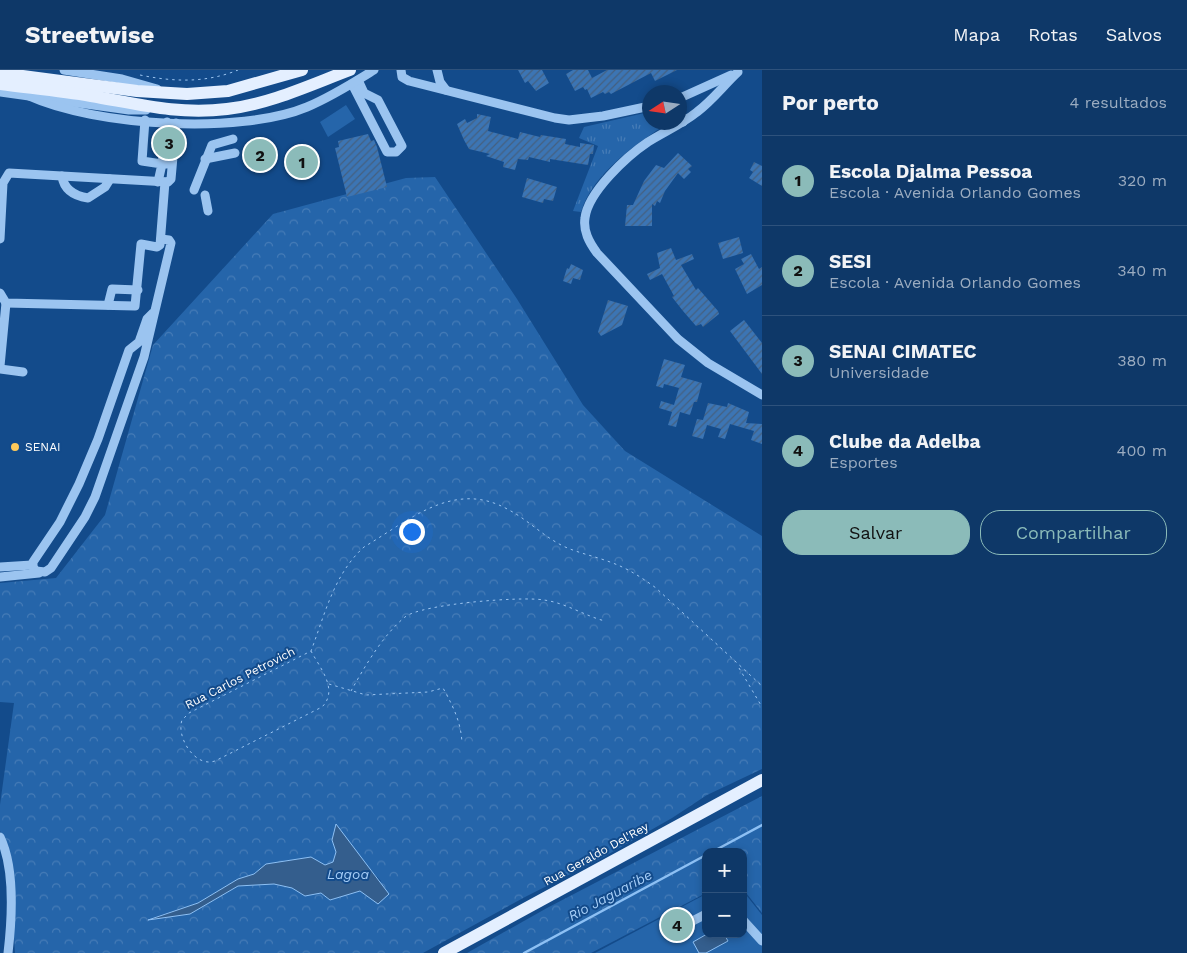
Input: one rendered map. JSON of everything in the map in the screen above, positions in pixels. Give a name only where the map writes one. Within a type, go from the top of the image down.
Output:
[{"type":"main road","points":[[0,73],[136,91],[208,93],[228,91],[302,70]]},
{"type":"main road","points":[[0,84],[91,96],[155,109],[187,112],[236,108],[353,78]]},
{"type":"main road","name":"Rua Geraldo Del'Rey","points":[[444,953],[762,780]]},
{"type":"street","points":[[64,70],[122,79],[169,93]]},
{"type":"street","points":[[29,96],[67,110],[171,123],[222,123],[265,119],[307,108],[353,78],[374,70]]},
{"type":"street","points":[[401,70],[404,79],[569,120],[603,116],[642,108]]},
{"type":"street","points":[[437,70],[446,90]]},
{"type":"street","points":[[687,95],[739,71]]},
{"type":"street","points":[[687,119],[709,103],[739,71]]},
{"type":"street","points":[[353,78],[364,93],[378,100],[402,146],[396,152],[387,152],[353,78]]},
{"type":"street","points":[[0,92],[129,110],[155,109]]},
{"type":"street","points":[[145,120],[142,161],[172,164]]},
{"type":"street","points":[[6,303],[135,306],[141,244],[158,246],[161,239],[162,164],[171,123]]},
{"type":"street","points":[[0,239],[3,183],[6,175],[12,172],[162,182],[171,178],[171,123]]},
{"type":"street","points":[[669,130],[647,143],[618,168],[589,206],[585,216],[587,235],[597,253],[678,339],[708,363],[762,395]]},
{"type":"street","points":[[194,190],[214,143],[232,139]]},
{"type":"street","points":[[206,159],[235,153]]},
{"type":"street","points":[[62,176],[64,184],[75,195],[88,198],[105,187],[110,180]]},
{"type":"street","points":[[205,195],[208,211]]},
{"type":"street","points":[[0,577],[45,572],[51,568],[74,535],[95,497],[144,357],[153,312],[171,243],[169,240],[161,239]]},
{"type":"street","points":[[108,305],[112,289],[138,290]]},
{"type":"street","points":[[0,293],[6,303],[0,368],[23,372]]},
{"type":"street","points":[[32,565],[70,504],[93,452],[129,350],[139,342],[153,312]]},
{"type":"street","points":[[0,566],[32,565]]},
{"type":"street","points":[[32,565],[36,571],[45,572]]},
{"type":"street","points":[[0,837],[6,850],[11,904],[8,953]]},
{"type":"street","points":[[683,926],[702,916]]},
{"type":"street","points":[[747,924],[762,941]]},
{"type":"path","points":[[133,73],[189,80],[218,78],[238,70]]},
{"type":"path","name":"Rua Carlos Petrovich","points":[[311,651],[328,684],[330,694],[322,707],[210,763],[199,760],[190,750],[180,729],[180,724],[185,716],[311,651],[337,580],[355,555],[364,547],[439,504],[468,497],[482,498],[497,503],[563,546],[608,561],[641,578],[670,601],[737,666],[762,686]]},
{"type":"path","points":[[352,691],[369,659],[406,616],[430,609],[446,605],[482,602],[545,600],[606,621]]},
{"type":"path","name":"Rua Carlos Petrovich","points":[[737,666],[762,706]]},
{"type":"path","points":[[328,684],[366,695],[428,692],[443,688],[456,711],[462,731],[462,743]]},
{"type":"green space","points":[[346,105],[355,119],[328,137],[320,122]]},
{"type":"green space","points":[[642,114],[642,130],[658,130],[630,150],[605,172],[587,198],[581,212],[573,211],[598,146],[579,138],[584,127]]},
{"type":"green space","points":[[435,177],[517,299],[583,405],[625,451],[762,536],[762,769],[707,795],[672,818],[600,859],[525,897],[423,953],[15,953],[8,845],[0,831],[0,805],[14,703],[0,702],[0,583],[56,578],[105,515],[153,345],[273,214],[406,178]],"holes":[[[332,840],[363,862],[381,881],[360,891],[330,900],[321,893],[305,896],[292,888],[274,884],[238,886],[190,914],[152,918],[198,903],[238,879],[254,874],[266,864],[311,857],[325,865],[333,862],[336,852]]]},
{"type":"green space","points":[[762,796],[762,913],[747,894],[747,848],[702,848],[702,895],[591,953],[467,953],[547,908]]},
{"type":"green space","points":[[702,896],[702,938],[747,938],[747,896],[762,915],[762,953],[595,953]]},
{"type":"water","name":"Lagoa","points":[[336,824],[389,894],[378,904],[360,891],[330,900],[321,893],[305,896],[292,888],[274,884],[238,886],[190,914],[148,920],[198,903],[238,879],[254,874],[266,864],[311,857],[325,865],[333,862],[336,852],[332,840]]},
{"type":"water","points":[[702,937],[726,938],[728,941],[706,953],[699,953],[693,942]]},
{"type":"building","points":[[518,70],[542,70],[549,83],[536,91],[528,81],[525,83]]},
{"type":"building","points":[[573,70],[588,70],[592,78],[607,70],[677,70],[655,81],[651,73],[611,94],[603,92],[591,98],[587,89],[585,90],[583,87],[575,91],[566,74]]},
{"type":"building","points":[[477,114],[491,117],[488,131],[518,139],[520,132],[540,137],[541,135],[566,139],[565,144],[580,147],[580,143],[594,145],[593,154],[590,154],[588,165],[550,159],[550,162],[529,157],[528,160],[518,159],[515,170],[503,167],[504,162],[486,156],[490,154],[469,149],[464,140],[457,124],[465,119],[467,123],[477,118]]},
{"type":"building","points":[[368,134],[371,141],[374,140],[377,147],[387,187],[347,197],[335,148],[339,147],[338,141]]},
{"type":"building","points":[[678,153],[692,166],[688,169],[691,172],[684,179],[678,173],[665,191],[660,203],[657,201],[655,206],[652,204],[652,226],[625,226],[627,205],[633,205],[644,181],[656,165],[664,168]]},
{"type":"building","points":[[754,162],[762,166],[762,186],[749,178],[753,172],[750,170]]},
{"type":"building","points":[[527,178],[557,187],[553,201],[544,199],[543,203],[522,197]]},
{"type":"building","points":[[739,237],[743,253],[723,259],[718,243]]},
{"type":"building","points":[[671,248],[676,260],[692,254],[694,259],[681,265],[696,290],[698,288],[718,311],[719,314],[703,327],[701,324],[696,326],[672,297],[674,296],[662,274],[650,280],[647,274],[660,268],[657,253]]},
{"type":"building","points":[[751,254],[759,269],[762,267],[762,285],[747,294],[735,269],[744,264],[741,259]]},
{"type":"building","points":[[571,264],[583,270],[580,280],[573,278],[571,284],[563,281],[567,268],[569,269]]},
{"type":"building","points":[[608,300],[628,306],[622,325],[601,336],[598,332]]},
{"type":"building","points":[[744,320],[762,343],[762,374],[730,331]]},
{"type":"building","points":[[664,359],[685,365],[681,377],[702,383],[697,402],[694,402],[690,415],[680,412],[676,427],[668,425],[672,412],[659,408],[661,401],[674,405],[679,388],[664,384],[663,388],[656,386]]},
{"type":"building","points":[[708,403],[727,407],[728,403],[749,412],[746,423],[762,424],[762,444],[751,440],[754,431],[730,424],[725,439],[718,437],[721,429],[707,425],[703,439],[692,436],[697,419],[703,420]]},
{"type":"waterway","name":"Rio Jaguaribe","points":[[719,848],[762,825]]},
{"type":"waterway","name":"Rio Jaguaribe","points":[[524,953],[702,857]]},
{"type":"place","name":"SENAI CIMATEC","points":[[169,143]]},
{"type":"place","name":"SESI","points":[[260,155]]},
{"type":"place","name":"Escola Djalma Pessoa","points":[[302,162]]},
{"type":"place","name":"SENAI","points":[[15,447]]},
{"type":"place","name":"Clube da Adelba","points":[[677,925]]}]
